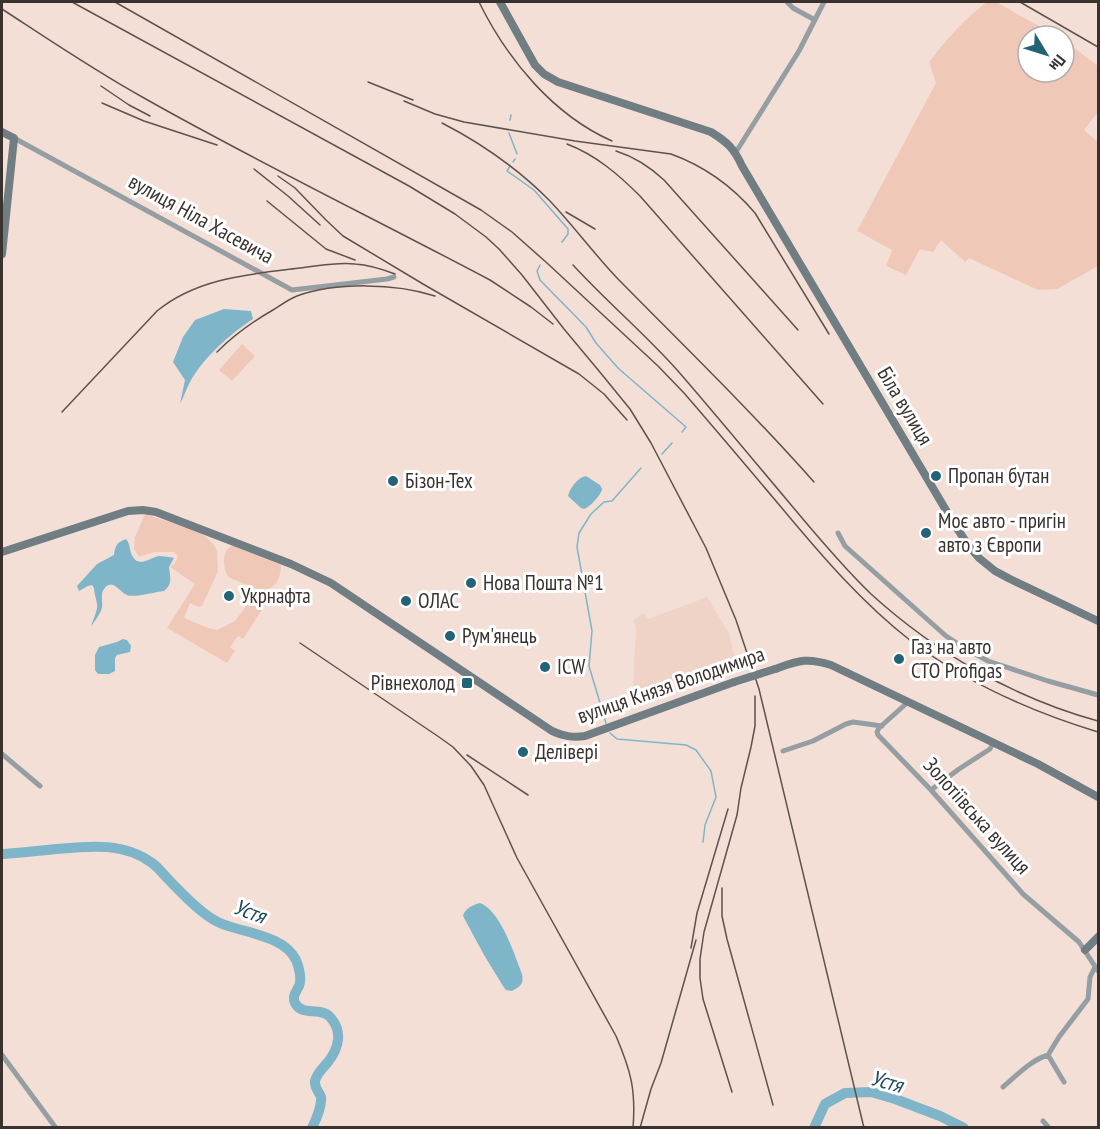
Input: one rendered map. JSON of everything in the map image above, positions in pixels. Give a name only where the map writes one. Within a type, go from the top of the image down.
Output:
[{"type":"main road","name":"Біла вулиця","points":[[500,2],[536,65],[544,74],[558,82],[711,132],[726,141],[736,152],[742,166],[968,545],[995,571],[1098,621]]},
{"type":"main road","name":"вулиця Ніла Хасевича","points":[[2,132],[14,138]]},
{"type":"main road","points":[[2,254],[14,138]]},
{"type":"main road","name":"вулиця Князя Володимира","points":[[2,552],[128,511],[156,512],[291,564],[330,583],[552,731],[565,736],[585,736],[734,682],[806,659],[831,665],[1038,764],[1098,797]]},
{"type":"main road","points":[[1085,950],[1098,937]]},
{"type":"street","points":[[787,2],[793,8],[815,20]]},
{"type":"street","points":[[736,152],[799,51],[824,2]]},
{"type":"street","name":"вулиця Ніла Хасевича","points":[[14,138],[292,290],[394,277]]},
{"type":"street","points":[[838,533],[845,546],[946,636],[966,649],[988,661],[1098,695]]},
{"type":"street","points":[[783,751],[813,741],[853,722],[882,726],[908,702]]},
{"type":"street","name":"Золотіївська вулиця","points":[[882,726],[877,730],[878,735],[931,790],[1023,894],[1079,942],[1097,969]]},
{"type":"street","points":[[931,790],[990,749],[993,743]]},
{"type":"street","points":[[2,754],[40,786]]},
{"type":"street","points":[[1004,1087],[1023,1070],[1048,1055],[1088,999],[1090,977],[1097,969]]},
{"type":"street","points":[[2,1055],[57,1128]]},
{"type":"street","points":[[1048,1055],[1064,1082]]},
{"type":"street","points":[[1043,1121],[1049,1128]]},
{"type":"shaded area","points":[[987,2],[996,2],[1035,24],[1016,24],[1016,84],[1076,84],[1076,49],[1098,66],[1098,112],[1084,130],[1098,142],[1098,266],[1057,289],[1038,290],[969,258],[965,262],[941,240],[933,252],[920,249],[906,275],[886,266],[892,250],[857,231],[936,83],[929,62],[970,16]]},
{"type":"shaded area","points":[[242,344],[255,356],[232,381],[219,370]]},
{"type":"shaded area","points":[[145,514],[197,531],[214,545],[217,551],[218,571],[202,606],[190,603],[184,618],[217,630],[235,621],[253,597],[267,599],[243,639],[238,636],[230,647],[235,651],[227,663],[167,628],[195,584],[170,567],[178,556],[174,552],[154,552],[139,557],[134,549],[135,537]]},
{"type":"shaded area","points":[[231,546],[281,565],[276,584],[269,589],[259,590],[228,577],[224,560]]},
{"type":"shaded area","points":[[707,597],[729,633],[736,665],[632,708],[636,627],[633,620],[644,613],[648,619]]},
{"type":"water","points":[[224,309],[251,311],[253,319],[226,339],[202,364],[190,382],[180,404],[185,380],[173,362],[183,337],[195,320]]},
{"type":"water","points":[[586,476],[600,485],[602,489],[595,500],[584,509],[568,496],[574,484]]},
{"type":"water","points":[[126,539],[132,555],[138,562],[159,556],[174,558],[169,567],[169,586],[164,591],[130,596],[113,585],[107,586],[102,593],[101,610],[91,627],[97,608],[94,588],[92,585],[79,591],[77,586],[97,564],[114,555],[117,545]]},
{"type":"water","points":[[123,639],[127,640],[131,646],[130,652],[117,655],[115,671],[109,674],[98,674],[95,670],[95,655],[99,647]]},
{"type":"water","points":[[480,903],[488,908],[500,924],[522,974],[521,984],[512,991],[506,990],[503,986],[463,916],[467,909]]},
{"type":"waterway","points":[[510,120],[511,115]]},
{"type":"waterway","points":[[509,133],[517,154]]},
{"type":"waterway","points":[[510,166],[507,171],[534,190],[568,229],[568,234],[562,242]]},
{"type":"waterway","points":[[540,265],[537,271],[540,280],[586,327],[596,343],[618,368],[686,427],[682,432]]},
{"type":"waterway","points":[[662,454],[672,443]]},
{"type":"waterway","points":[[606,723],[589,666],[592,631],[577,547],[579,533],[591,514],[604,502],[612,501],[641,468]]},
{"type":"waterway","points":[[610,733],[617,739],[686,745],[696,750],[711,771],[716,797],[705,825],[703,842]]},
{"type":"waterway","name":"Устя","points":[[2,854],[93,847],[130,852],[154,865],[193,904],[213,920],[273,940],[290,952],[296,960],[300,977],[300,983],[294,996],[295,1003],[302,1010],[326,1014],[334,1022],[338,1034],[335,1051],[315,1081],[321,1100],[312,1128]]},
{"type":"waterway","name":"Устя","points":[[814,1128],[825,1104],[845,1093],[871,1092],[940,1116],[964,1128]]},
{"type":"railway","points":[[72,2],[409,186],[455,214],[499,249],[630,409],[651,443],[706,548],[736,620],[759,689],[864,1128]]},
{"type":"railway","points":[[115,2],[481,210],[512,232],[658,366],[684,393],[827,560],[859,595],[893,626],[932,656],[977,683],[1049,715],[1098,732]]},
{"type":"railway","points":[[479,2],[503,44],[551,101],[590,130],[612,141]]},
{"type":"railway","points":[[1020,2],[1098,47]]},
{"type":"railway","points":[[2,9],[108,77],[187,122],[490,280],[553,324]]},
{"type":"railway","points":[[368,82],[413,100]]},
{"type":"railway","points":[[101,86],[150,116]]},
{"type":"railway","points":[[404,101],[435,114],[464,122],[575,141],[671,154],[706,171],[727,186],[755,213],[829,334]]},
{"type":"railway","points":[[102,103],[144,121],[217,145]]},
{"type":"railway","points":[[442,123],[499,157],[549,200],[600,260],[814,482]]},
{"type":"railway","points":[[567,144],[606,166],[640,196],[823,404]]},
{"type":"railway","points":[[616,151],[642,163],[664,180],[798,330]]},
{"type":"railway","points":[[254,169],[320,225]]},
{"type":"railway","points":[[278,176],[295,188],[343,236],[579,374],[604,394],[627,420]]},
{"type":"railway","points":[[267,201],[326,249],[355,260]]},
{"type":"railway","points":[[566,212],[595,229]]},
{"type":"railway","points":[[62,412],[157,311],[189,291],[225,279],[334,264],[365,265],[395,274]]},
{"type":"railway","points":[[573,265],[678,371],[821,540],[871,594],[922,636],[977,671],[1036,700],[1098,721]]},
{"type":"railway","points":[[217,352],[258,319],[291,299],[313,291],[366,286],[402,289],[435,296]]},
{"type":"railway","points":[[300,643],[453,747],[471,766],[484,785],[517,858],[616,1036],[631,1081],[634,1103],[633,1128]]},
{"type":"railway","points":[[732,1092],[703,999],[700,959],[704,932],[737,815],[755,726],[755,696]]},
{"type":"railway","points":[[467,755],[528,795]]},
{"type":"railway","points":[[691,948],[697,913],[728,809]]},
{"type":"railway","points":[[722,888],[722,916],[727,939],[773,1105]]},
{"type":"railway","points":[[640,1128],[696,940]]},
{"type":"place","name":"Пропан бутан","points":[[936,476]]},
{"type":"place","name":"Бізон-Тех","points":[[393,481]]},
{"type":"place","name":"Моє авто - пригін авто з Європи","points":[[926,533]]},
{"type":"place","name":"Нова Пошта №1","points":[[471,583]]},
{"type":"place","name":"Укрнафта","points":[[229,596]]},
{"type":"place","name":"ОЛАС","points":[[406,601]]},
{"type":"place","name":"Рум'янець","points":[[450,636]]},
{"type":"place","name":"Газ на авто СТО Profigas","points":[[899,659]]},
{"type":"place","name":"ICW","points":[[545,667]]},
{"type":"place","name":"Рівнехолод","points":[[467,683]]},
{"type":"place","name":"Делівері","points":[[523,752]]}]
